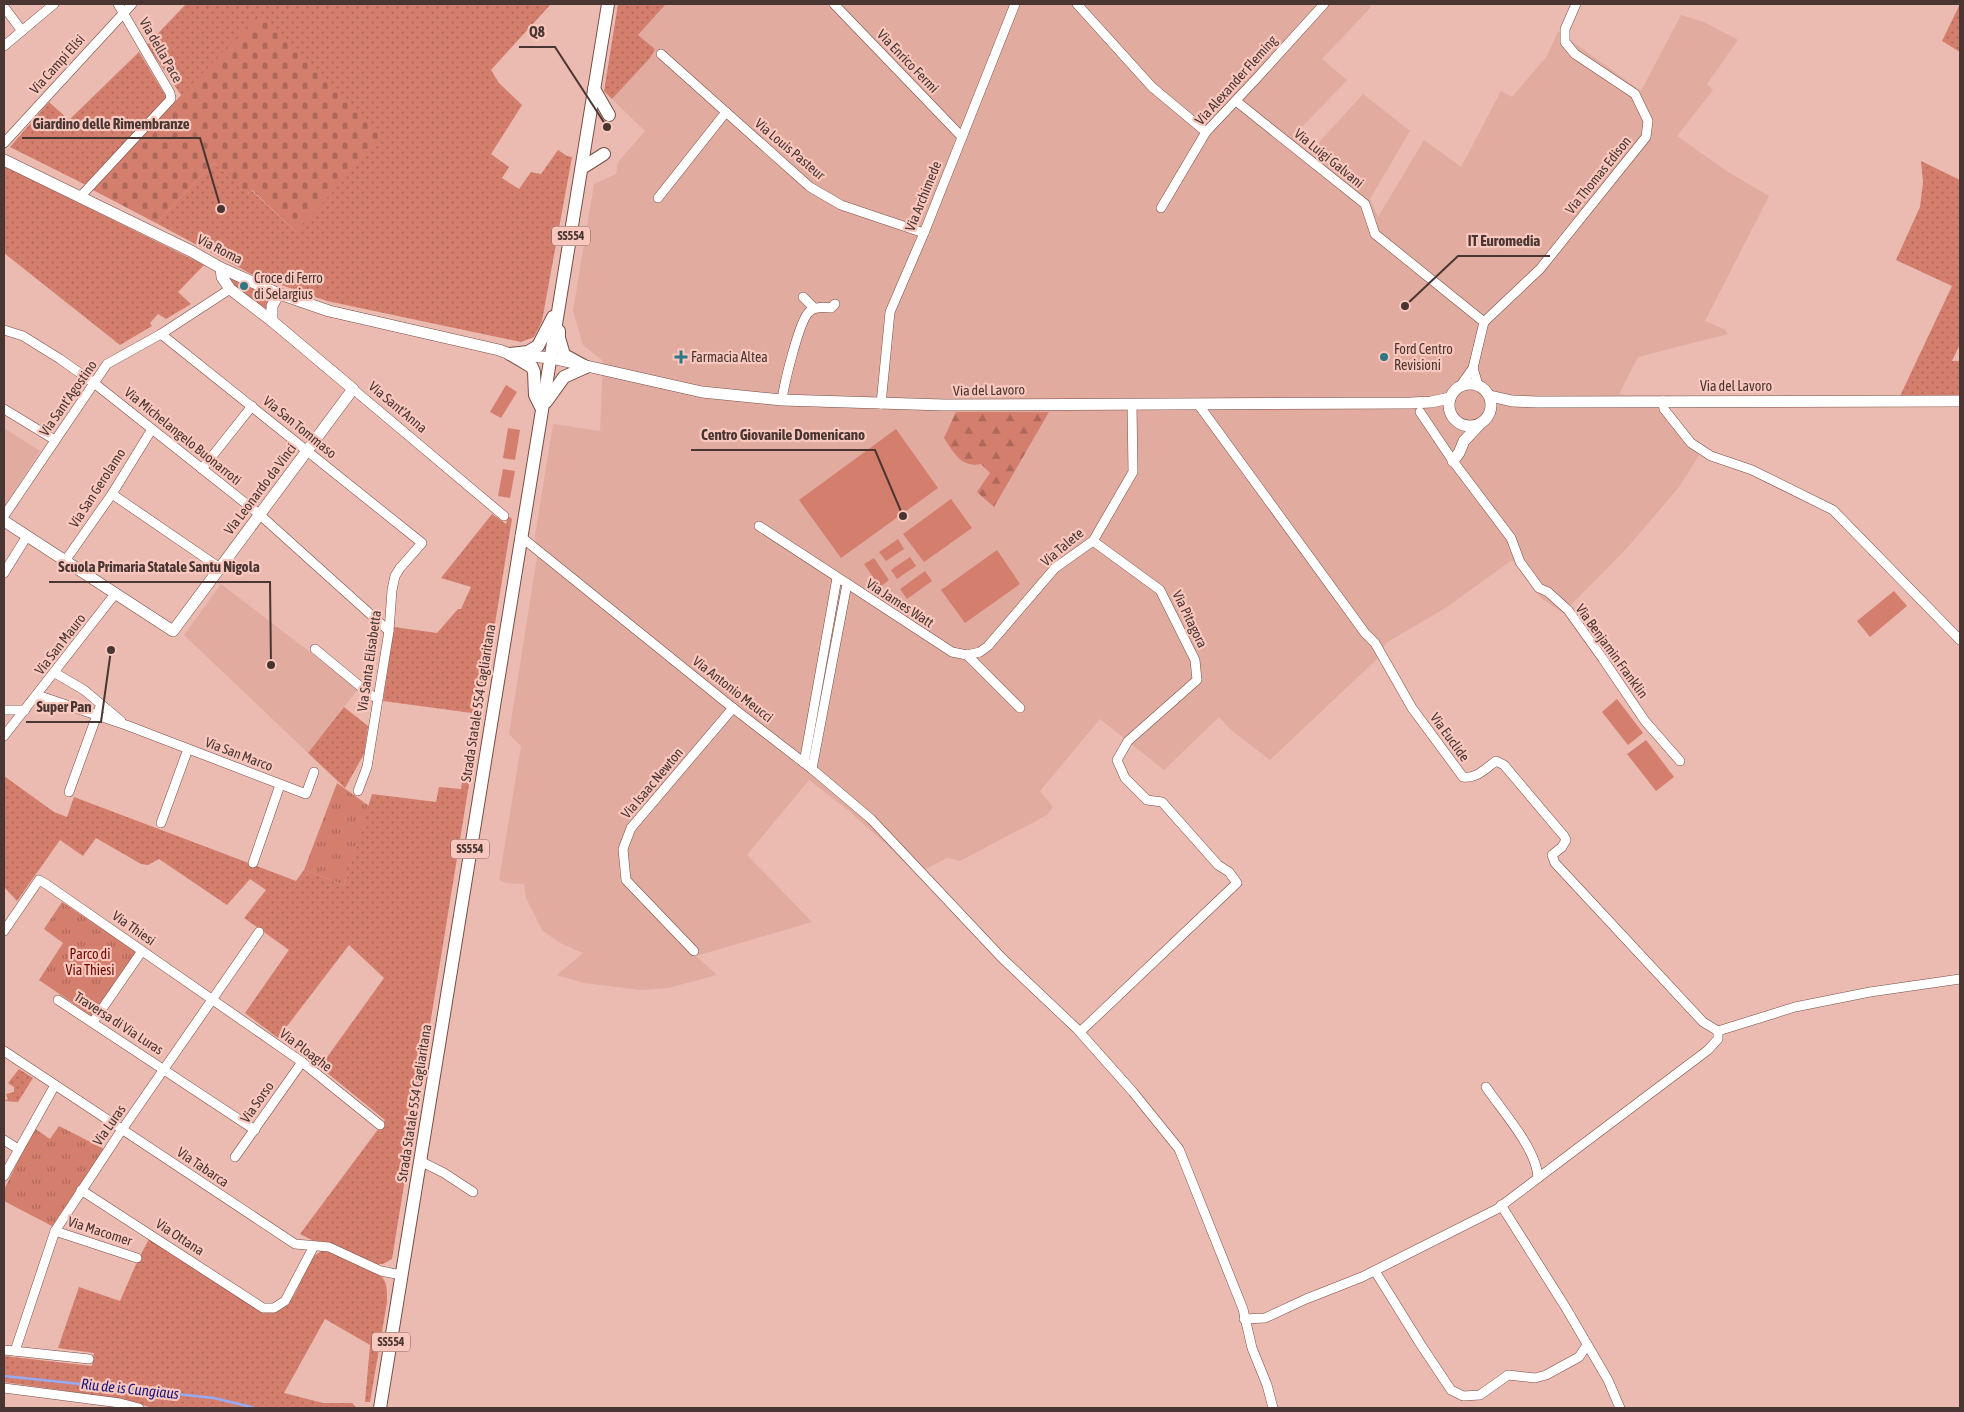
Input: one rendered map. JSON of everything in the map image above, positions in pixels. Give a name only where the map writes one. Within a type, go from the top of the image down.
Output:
[{"type":"main road","name":"Strada Statale 554 Cagliaritana","points":[[380,1408],[520,536],[560,304],[608,4]]},
{"type":"main road","points":[[594,89],[609,115]]},
{"type":"main road","points":[[582,168],[604,154]]},
{"type":"main road","name":"Via Roma","points":[[4,160],[191,251],[222,273],[330,311],[510,354],[551,358]]},
{"type":"main road","name":"Via Sant'Anna","points":[[222,273],[230,289],[272,321],[353,389]]},
{"type":"main road","points":[[272,321],[272,306],[279,293]]},
{"type":"main road","points":[[510,354],[528,352],[538,346],[560,304]]},
{"type":"main road","points":[[560,304],[559,338],[564,355],[586,367]]},
{"type":"main road","points":[[510,354],[532,366],[535,395],[542,409]]},
{"type":"main road","name":"Via del Lavoro","points":[[551,358],[702,392],[782,400],[881,404],[1431,402]]},
{"type":"main road","points":[[542,409],[555,387],[564,378],[586,367]]},
{"type":"main road","points":[[1449,410],[1450,398],[1454,390],[1461,385],[1469,383],[1485,389],[1490,396],[1492,404],[1486,420],[1464,441],[1453,461]]},
{"type":"main road","name":"Via Leonardo da Vinci","points":[[115,594],[173,631],[353,389]]},
{"type":"main road","points":[[1490,396],[1512,401]]},
{"type":"main road","points":[[1431,402],[1450,398]]},
{"type":"main road","points":[[1490,412],[1512,401]]},
{"type":"main road","name":"Via del Lavoro","points":[[1512,401],[1960,401]]},
{"type":"main road","points":[[1431,402],[1449,410],[1456,421],[1459,430],[1459,440],[1454,452],[1453,461]]},
{"type":"main road","points":[[1456,421],[1471,427],[1479,425]]},
{"type":"main road","points":[[4,521],[115,594]]},
{"type":"street","name":"Via della Pace","points":[[80,197],[171,99],[170,93],[118,4]]},
{"type":"street","name":"Via Campi Elisi","points":[[4,143],[132,4]]},
{"type":"street","name":"Via Enrico Fermi","points":[[834,4],[962,137]]},
{"type":"street","name":"Via Archimede","points":[[881,404],[890,312],[924,233],[1015,4]]},
{"type":"street","points":[[1077,4],[1152,87],[1206,132]]},
{"type":"street","name":"Via Alexander Fleming","points":[[1161,208],[1206,132],[1324,4]]},
{"type":"street","name":"Via Thomas Edison","points":[[1484,322],[1540,269],[1646,137],[1648,121],[1635,94],[1575,54],[1565,42],[1565,28],[1576,4]]},
{"type":"street","points":[[4,46],[49,5]]},
{"type":"street","points":[[4,7],[22,31]]},
{"type":"street","name":"Via Louis Pasteur","points":[[661,54],[810,187],[841,205],[924,233]]},
{"type":"street","name":"Via Luigi Galvani","points":[[1236,101],[1365,204],[1375,234],[1484,322]]},
{"type":"street","points":[[658,198],[726,112]]},
{"type":"street","name":"Via Sant'Agostino","points":[[4,516],[107,364],[161,334],[230,289]]},
{"type":"street","points":[[803,297],[814,308]]},
{"type":"street","points":[[782,400],[783,388],[801,325],[807,313],[814,308],[831,308],[835,304]]},
{"type":"street","points":[[1461,385],[1474,368],[1484,322]]},
{"type":"street","name":"Via Michelangelo Buonarroti","points":[[4,330],[23,336],[94,383],[259,514],[389,631]]},
{"type":"street","name":"Via San Tommaso","points":[[161,334],[422,543]]},
{"type":"street","points":[[1474,368],[1478,385]]},
{"type":"street","name":"Via Sant'Anna","points":[[353,389],[504,516]]},
{"type":"street","points":[[1663,401],[1664,409],[1676,426],[1698,448],[1711,456],[1752,470],[1832,510],[1960,640]]},
{"type":"street","name":"Via Talete","points":[[967,654],[980,652],[988,646],[1055,568],[1093,541],[1133,472],[1132,404]]},
{"type":"street","name":"Via Euclide","points":[[1198,404],[1365,633],[1375,643],[1412,708],[1462,777],[1470,778],[1477,775],[1496,761],[1504,765],[1564,836],[1566,840],[1562,847],[1552,855],[1555,863],[1703,1022],[1718,1031]]},
{"type":"street","points":[[202,469],[252,406]]},
{"type":"street","points":[[4,409],[55,440]]},
{"type":"street","name":"Via Benjamin Franklin","points":[[1420,412],[1453,461],[1511,538],[1520,562],[1539,588],[1548,592],[1568,610],[1645,720],[1680,760]]},
{"type":"street","name":"Via San Gerolamo","points":[[65,561],[112,494],[152,429]]},
{"type":"street","points":[[112,494],[220,568]]},
{"type":"street","name":"Via James Watt","points":[[759,526],[952,652],[967,654],[1020,708]]},
{"type":"street","points":[[4,573],[27,536]]},
{"type":"street","name":"Via Antonio Meucci","points":[[520,536],[733,708],[812,769],[871,819],[1002,958],[1080,1032],[1133,1092],[1179,1149],[1243,1309],[1252,1348],[1267,1385],[1273,1408]]},
{"type":"street","name":"Via Pitagora","points":[[1080,1032],[1238,883],[1229,872],[1218,865],[1162,802],[1147,800],[1125,778],[1117,760],[1128,741],[1197,680],[1195,660],[1160,590],[1093,541]]},
{"type":"street","name":"Via Santa Elisabetta","points":[[358,791],[367,767],[389,631],[395,576],[422,543]]},
{"type":"street","points":[[804,763],[836,578]]},
{"type":"street","points":[[812,769],[846,584]]},
{"type":"street","name":"Via San Mauro","points":[[4,736],[115,594]]},
{"type":"street","points":[[315,649],[372,696],[378,698]]},
{"type":"street","points":[[820,671],[830,673]]},
{"type":"street","name":"Via San Marco","points":[[55,672],[84,690],[126,725]]},
{"type":"street","name":"Via San Marco","points":[[37,695],[126,725],[306,794],[314,772]]},
{"type":"street","points":[[69,792],[101,704]]},
{"type":"street","name":"Via Isaac Newton","points":[[694,951],[626,880],[623,849],[631,828],[733,708]]},
{"type":"street","points":[[4,710],[25,710]]},
{"type":"street","name":"Via San Marco","points":[[161,823],[188,749]]},
{"type":"street","name":"Via San Marco","points":[[253,863],[280,785]]},
{"type":"street","name":"Via Thiesi","points":[[4,931],[39,880],[213,999]]},
{"type":"street","name":"Via Luras","points":[[15,1351],[55,1231],[81,1190],[259,932]]},
{"type":"street","points":[[93,1022],[142,950]]},
{"type":"street","points":[[1244,1319],[1265,1318],[1375,1271],[1501,1205],[1708,1050],[1718,1039],[1718,1031],[1795,1007],[1870,992],[1960,979]]},
{"type":"street","name":"Via Ploaghe","points":[[213,999],[302,1062],[380,1125]]},
{"type":"street","name":"Traversa di Via Luras","points":[[58,1000],[255,1130]]},
{"type":"street","name":"Via Tabarca","points":[[4,1051],[295,1244],[329,1247],[381,1271],[401,1275]]},
{"type":"street","name":"Via Sorso","points":[[235,1157],[302,1062]]},
{"type":"street","points":[[4,1176],[55,1085]]},
{"type":"street","points":[[1486,1087],[1525,1144],[1538,1170],[1538,1178]]},
{"type":"street","points":[[4,1140],[18,1150]]},
{"type":"street","points":[[420,1161],[444,1172],[473,1192]]},
{"type":"street","name":"Via Ottana","points":[[81,1190],[263,1308],[274,1308],[285,1301],[314,1246]]},
{"type":"street","points":[[1501,1205],[1566,1308],[1608,1380],[1620,1408]]},
{"type":"street","name":"Via Macomer","points":[[55,1231],[137,1258]]},
{"type":"street","points":[[1375,1271],[1421,1345],[1452,1390],[1463,1396],[1480,1395],[1508,1375],[1535,1378],[1546,1375],[1579,1357],[1587,1345]]},
{"type":"street","points":[[4,1350],[89,1359]]},
{"type":"street","points":[[4,1388],[120,1403],[139,1408]]},
{"type":"shaded area","points":[[666,4],[1368,4],[1371,7],[1322,59],[1347,80],[1307,122],[1292,134],[1312,150],[1363,94],[1410,131],[1370,199],[1378,217],[1424,140],[1461,167],[1501,91],[1512,97],[1547,56],[1558,31],[1641,91],[1681,15],[1704,22],[1738,40],[1707,84],[1713,90],[1677,136],[1728,172],[1769,196],[1705,321],[1726,330],[1728,334],[1638,357],[1619,394],[1671,395],[1670,411],[1703,449],[1679,487],[1627,548],[1563,613],[1541,598],[1512,560],[1447,607],[1386,643],[1378,658],[1270,760],[1231,730],[1219,717],[1164,770],[1100,719],[1040,791],[1053,807],[1047,815],[960,861],[947,858],[916,874],[849,811],[809,780],[747,855],[812,922],[696,956],[717,975],[668,988],[641,990],[584,983],[557,975],[583,953],[560,943],[542,930],[526,898],[524,884],[505,883],[499,880],[521,746],[509,734],[537,557],[535,536],[553,424],[600,431],[603,361],[583,345],[573,311],[594,184],[616,174],[618,162],[645,131],[612,99],[650,58],[655,49],[638,35]]},
{"type":"shaded area","points":[[4,428],[40,451],[4,507]]},
{"type":"shaded area","points":[[221,584],[358,689],[308,753],[184,635]]},
{"type":"green space","points":[[186,4],[549,4],[491,70],[499,83],[522,105],[491,154],[509,167],[502,178],[519,189],[531,172],[541,174],[558,150],[572,157],[542,321],[534,337],[521,342],[327,301],[253,275],[156,223],[214,163],[248,194],[251,190],[296,232],[181,95],[147,45]]},
{"type":"green space","points":[[618,4],[666,4],[638,35],[655,49],[650,58],[612,99],[604,91]]},
{"type":"green space","points":[[1960,4],[1960,52],[1942,41]]},
{"type":"green space","points":[[259,14],[382,138],[296,232],[252,190],[247,194],[214,163],[156,223],[91,189]]},
{"type":"green space","points":[[139,52],[168,100],[88,186],[10,147],[49,102],[69,120]]},
{"type":"green space","points":[[1921,161],[1960,180],[1960,344],[1952,361],[1960,361],[1960,396],[1900,396],[1952,286],[1896,260],[1920,207],[1923,182]]},
{"type":"green space","points":[[4,166],[204,265],[178,292],[191,304],[166,319],[158,314],[150,323],[152,326],[120,345],[4,253]]},
{"type":"green space","points":[[227,275],[276,296],[265,315],[226,281]]},
{"type":"green space","points":[[506,385],[517,392],[501,418],[490,412]]},
{"type":"green space","points":[[956,412],[1049,412],[994,507],[977,492],[990,473],[981,464],[968,464],[959,458],[944,438]]},
{"type":"green space","points":[[508,428],[520,430],[515,460],[503,458]]},
{"type":"green space","points":[[896,429],[938,488],[841,558],[799,500]]},
{"type":"green space","points":[[503,469],[515,471],[510,498],[498,496]]},
{"type":"green space","points":[[951,499],[972,528],[924,562],[903,534]]},
{"type":"green space","points":[[492,514],[506,524],[508,516],[512,519],[392,1259],[383,1264],[373,1264],[339,1247],[326,1242],[314,1241],[300,1234],[385,1120],[320,1067],[384,978],[349,945],[278,1038],[245,1013],[289,950],[244,918],[266,890],[250,879],[227,905],[159,859],[148,865],[141,864],[96,838],[83,856],[60,840],[17,901],[4,887],[4,776],[54,812],[67,817],[74,797],[296,881],[304,870],[344,885],[372,794],[436,802],[439,787],[461,789],[472,713],[383,701],[394,627],[437,633],[458,609],[461,609],[471,587],[441,578]]},
{"type":"green space","points":[[898,539],[904,549],[886,561],[879,552]]},
{"type":"green space","points":[[997,550],[1020,584],[965,623],[941,590]]},
{"type":"green space","points":[[910,557],[916,566],[897,579],[891,570]]},
{"type":"green space","points":[[874,558],[889,580],[880,587],[864,564]]},
{"type":"green space","points":[[925,571],[932,581],[907,599],[900,589]]},
{"type":"green space","points":[[1894,591],[1907,606],[1870,637],[1857,621]]},
{"type":"green space","points":[[1617,699],[1643,733],[1628,745],[1602,712]]},
{"type":"green space","points":[[344,707],[368,726],[364,754],[345,788],[308,753]]},
{"type":"green space","points":[[1646,740],[1674,777],[1656,791],[1627,754]]},
{"type":"green space","points":[[337,783],[369,806],[344,885],[304,870]]},
{"type":"green space","name":"Parco di Via Thiesi","points":[[62,902],[137,952],[93,1017],[39,980],[63,943],[44,929]]},
{"type":"green space","points":[[19,1069],[33,1078],[18,1102],[4,1101],[8,1099],[6,1094],[14,1092],[14,1087],[8,1083]]},
{"type":"green space","points":[[59,1126],[104,1149],[52,1226],[4,1201],[4,1190],[34,1128],[50,1139]]},
{"type":"green space","points":[[149,1239],[153,1239],[263,1313],[283,1307],[290,1301],[310,1260],[322,1250],[330,1251],[378,1273],[385,1283],[387,1302],[370,1402],[365,1402],[370,1345],[325,1319],[284,1393],[323,1403],[352,1403],[357,1408],[153,1408],[121,1399],[4,1382],[4,1356],[92,1366],[94,1353],[58,1348],[79,1287],[120,1301]]},
{"type":"waterway","name":"Riu de is Cungiaus","points":[[4,1376],[214,1398],[255,1408]]},
{"type":"place","name":"Q8","points":[[607,127]]},
{"type":"place","name":"Giardino delle Rimembranze","points":[[221,209]]},
{"type":"place","name":"Croce di Ferro di Selargius","points":[[244,286]]},
{"type":"place","name":"IT Euromedia","points":[[1405,306]]},
{"type":"place","name":"Farmacia Altea","points":[[681,357]]},
{"type":"place","name":"Ford Centro Revisioni","points":[[1384,357]]},
{"type":"place","name":"Centro Giovanile Domenicano","points":[[903,516]]},
{"type":"place","name":"Super Pan","points":[[111,650]]},
{"type":"place","name":"Scuola Primaria Statale Santu Nigola","points":[[271,665]]}]
